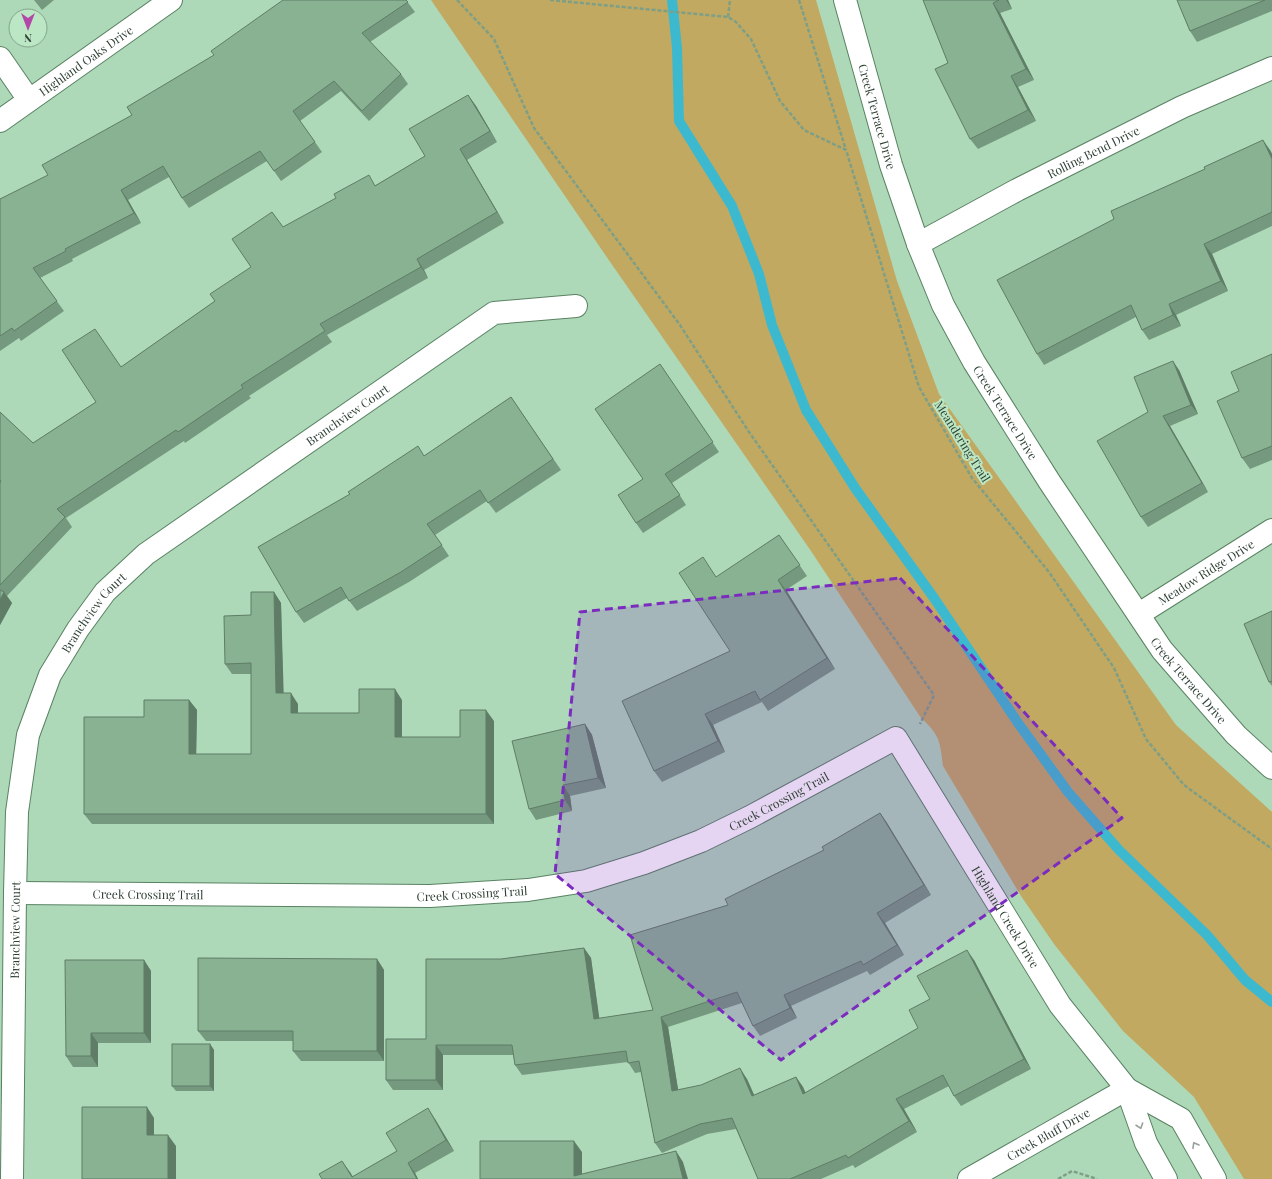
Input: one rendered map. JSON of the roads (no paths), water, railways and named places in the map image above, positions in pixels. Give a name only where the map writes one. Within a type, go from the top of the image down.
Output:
[{"type":"street","name":"Highland Oaks Drive","points":[[0,121],[171,0]]},
{"type":"street","name":"Creek Terrace Drive","points":[[845,0],[891,165],[918,244],[944,305],[974,362],[1049,481],[1162,650],[1236,735],[1272,768]]},
{"type":"street","points":[[0,58],[29,100]]},
{"type":"street","name":"Rolling Bend Drive","points":[[918,244],[1017,190],[1175,110],[1272,68]]},
{"type":"street","name":"Branchview Court","points":[[12,1179],[14,893],[17,812],[28,735],[50,675],[78,629],[105,592],[146,554],[494,313],[576,306]]},
{"type":"street","name":"Meadow Ridge Drive","points":[[1139,614],[1272,530]]},
{"type":"street","name":"Creek Crossing Trail","points":[[14,893],[430,896],[528,890],[586,880],[644,864],[701,841],[750,817],[896,738]]},
{"type":"street","name":"Highland Creek Drive","points":[[896,738],[1060,1004],[1127,1089],[1146,1143],[1166,1179]]},
{"type":"street","name":"Highland Creek Drive","points":[[1127,1089],[1180,1120],[1215,1179]]},
{"type":"street","name":"Creek Bluff Drive","points":[[969,1179],[1127,1089]]},
{"type":"waterway","points":[[672,0],[677,48],[679,121],[732,206],[759,274],[772,325],[806,410],[855,488],[934,598],[1018,723],[1068,792],[1119,850],[1207,935],[1245,980],[1272,1002]]}]
